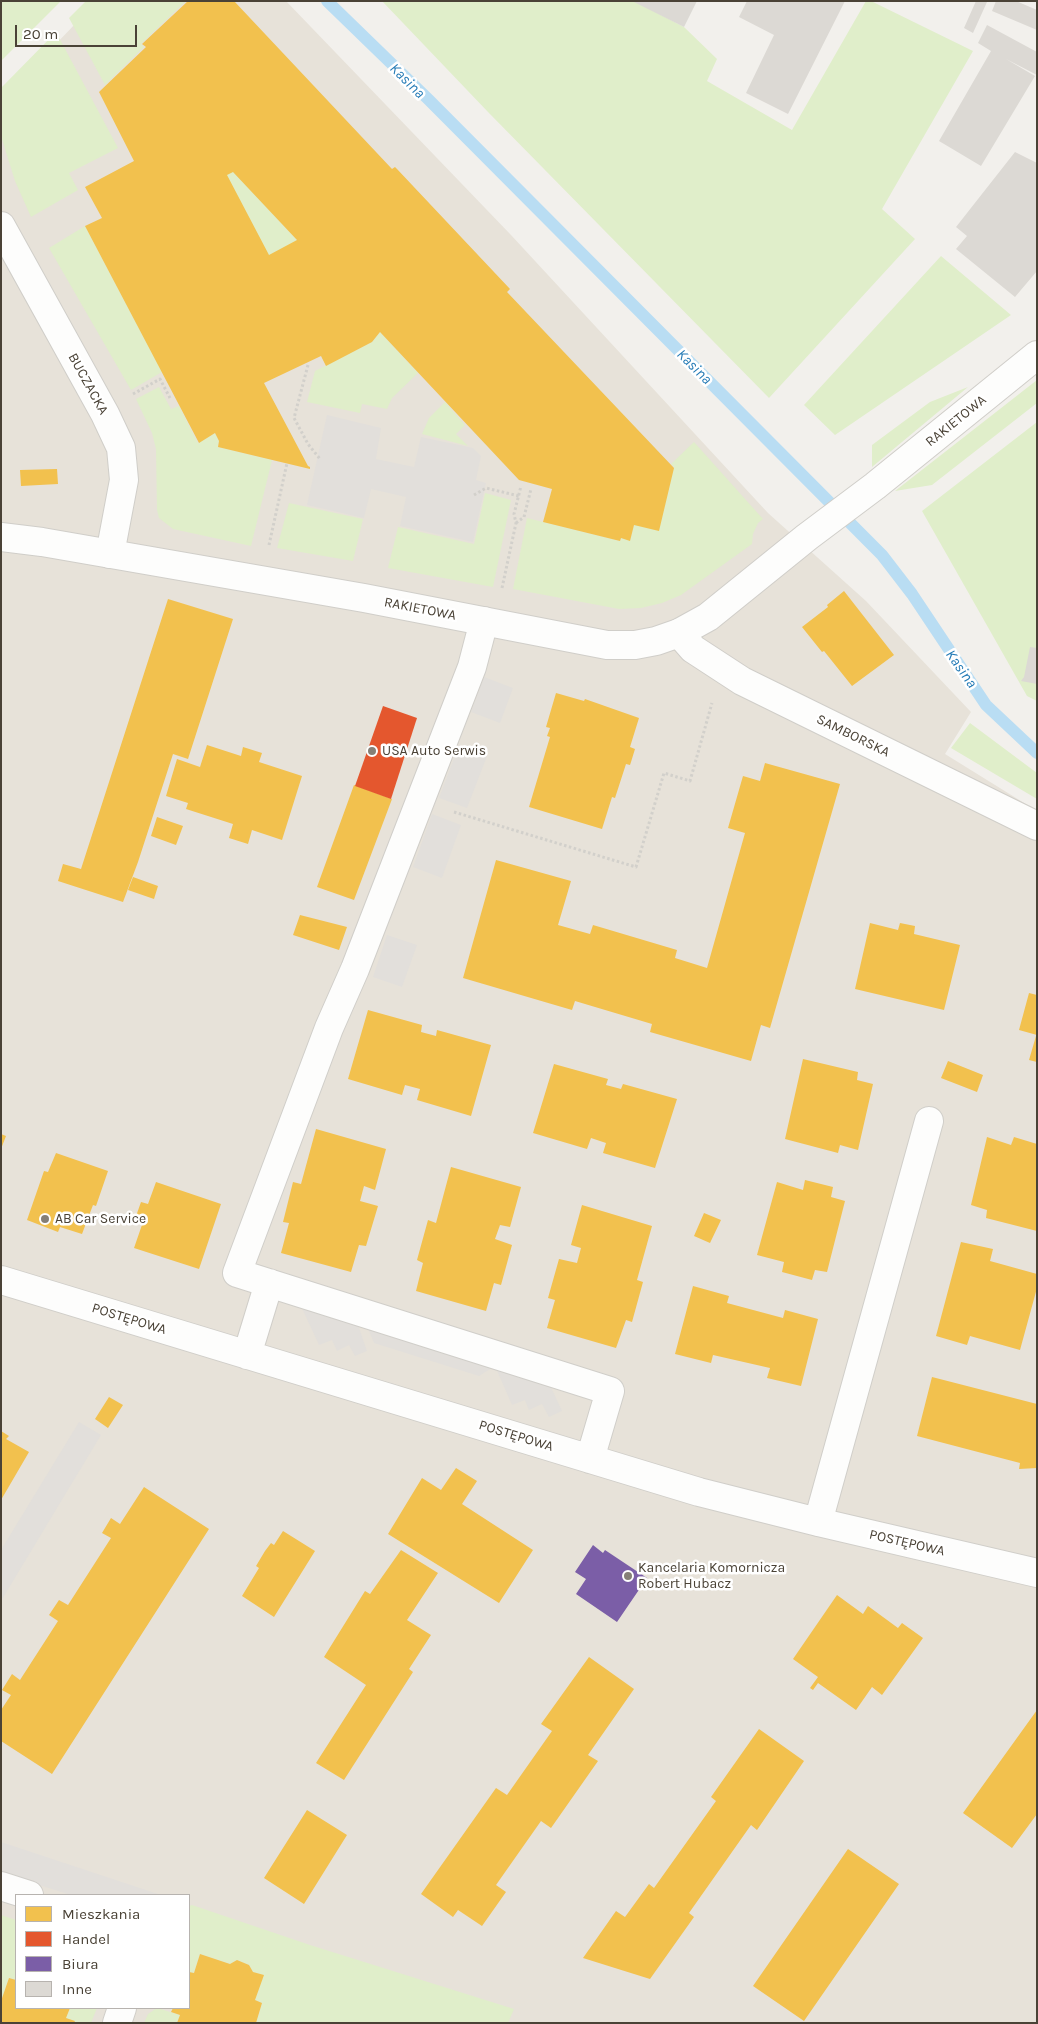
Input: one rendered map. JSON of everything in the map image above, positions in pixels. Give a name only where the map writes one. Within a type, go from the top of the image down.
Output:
[{"type":"street","name":"BUCZACKA","points":[[1,226],[105,414],[121,448],[124,480],[110,554]]},
{"type":"street","name":"RAKIETOWA","points":[[1,537],[19,538],[110,554],[484,621],[606,645],[642,644],[679,632],[708,617],[807,537],[875,486],[1037,355]]},
{"type":"street","points":[[484,621],[472,667],[354,969],[329,1028],[237,1273],[610,1391],[590,1458]]},
{"type":"street","name":"SAMBORSKA","points":[[679,632],[693,649],[742,681],[1037,826]]},
{"type":"street","points":[[818,1522],[929,1121]]},
{"type":"street","name":"POSTĘPOWA","points":[[1,1280],[699,1492],[1037,1573]]},
{"type":"street","points":[[247,1355],[269,1283]]},
{"type":"street","points":[[1,1886],[26,1894]]},
{"type":"street","points":[[117,2023],[122,2009]]},
{"type":"path","points":[[308,365],[294,418],[308,444],[320,459]]},
{"type":"path","points":[[126,398],[160,379],[170,398]]},
{"type":"path","points":[[267,553],[287,463]]},
{"type":"path","points":[[501,596],[516,523],[514,514],[521,486]]},
{"type":"path","points":[[474,496],[486,488],[519,496]]},
{"type":"path","points":[[516,523],[524,517],[531,489]]},
{"type":"path","points":[[420,799],[466,816],[636,867],[664,773],[690,781],[710,708]]},
{"type":"shaded area","points":[[97,1],[286,1],[511,235],[768,513],[866,601],[971,712],[945,754],[1037,811],[1037,2023],[1,2023],[1,93],[13,89]]},
{"type":"shaded area","points":[[327,415],[381,428],[376,459],[414,467],[421,437],[473,448],[481,456],[476,480],[486,483],[473,542],[400,526],[406,497],[371,489],[364,518],[307,505]]},
{"type":"shaded area","points":[[484,677],[513,688],[500,723],[471,712]]},
{"type":"shaded area","points":[[459,745],[487,756],[467,808],[439,798]]},
{"type":"shaded area","points":[[432,814],[461,825],[442,878],[413,867]]},
{"type":"shaded area","points":[[387,935],[417,945],[402,987],[373,977]]},
{"type":"shaded area","points":[[300,1304],[357,1322],[367,1351],[355,1356],[349,1345],[337,1351],[332,1340],[319,1345]]},
{"type":"shaded area","points":[[367,1326],[495,1366],[479,1376],[374,1343]]},
{"type":"shaded area","points":[[495,1366],[549,1383],[562,1411],[549,1417],[542,1404],[529,1410],[525,1400],[512,1405]]},
{"type":"shaded area","points":[[79,1422],[101,1435],[1,1601],[1,1550]]},
{"type":"shaded area","points":[[1,1842],[158,1894],[68,1894],[1,1873]]},
{"type":"green space","points":[[1,1],[61,1],[1,61]]},
{"type":"green space","points":[[86,1],[186,1],[141,44],[144,47],[105,85],[69,18]]},
{"type":"green space","points":[[382,1],[635,1],[684,27],[717,59],[707,81],[792,130],[866,1],[871,1],[973,51],[882,209],[915,239],[769,398],[488,112]]},
{"type":"green space","points":[[56,32],[118,148],[69,173],[78,190],[31,217],[15,181],[1,136],[1,88]]},
{"type":"green space","points":[[218,155],[297,240],[270,288]]},
{"type":"green space","points":[[85,226],[162,372],[131,390],[49,248]]},
{"type":"green space","points":[[941,256],[1011,315],[835,435],[804,405]]},
{"type":"green space","points":[[380,332],[418,373],[392,398],[387,409],[362,404],[360,413],[307,402],[315,371],[372,342]]},
{"type":"green space","points":[[1037,380],[1037,403],[932,485],[895,491]]},
{"type":"green space","points":[[159,387],[171,409],[179,406],[198,443],[215,433],[219,441],[218,447],[272,460],[251,546],[173,529],[159,518],[157,510],[156,449],[152,433],[136,399]]},
{"type":"green space","points":[[968,387],[872,467],[872,445],[930,402]]},
{"type":"green space","points":[[445,402],[465,425],[456,434],[468,446],[422,434],[429,418]]},
{"type":"green space","points":[[1037,422],[1037,701],[1027,696],[922,511]]},
{"type":"green space","points":[[694,442],[763,519],[758,523],[753,534],[752,544],[681,595],[662,603],[641,608],[619,609],[513,589],[527,518],[620,541],[621,538],[630,540],[634,525],[663,513],[674,467],[671,464]]},
{"type":"green space","points":[[485,493],[511,500],[493,587],[388,568],[398,527],[474,544]]},
{"type":"green space","points":[[289,503],[363,519],[353,561],[277,548]]},
{"type":"green space","points":[[970,723],[1037,773],[1037,799],[951,748]]},
{"type":"green space","points":[[190,1906],[514,2009],[508,2023],[256,2023],[262,2003],[255,2000],[263,1975],[253,1972],[249,1965],[237,1960],[230,1964],[200,1954],[194,1973],[190,1972]]},
{"type":"green space","points":[[1,1915],[15,1920],[15,1980],[9,1978],[1,2001]]},
{"type":"green space","points":[[70,2009],[97,2009],[91,2023],[74,2023],[75,2021],[66,2018]]},
{"type":"green space","points":[[156,2009],[160,2009],[180,2015],[177,2023],[144,2023],[148,2014]]},
{"type":"building: Mieszkania","points":[[188,1],[234,1],[392,169],[395,167],[397,169],[510,289],[507,292],[674,468],[659,531],[634,525],[630,541],[621,538],[620,541],[543,522],[552,489],[519,480],[380,332],[372,342],[326,366],[321,356],[264,383],[310,469],[218,447],[219,441],[215,433],[199,443],[85,226],[102,218],[85,187],[134,161],[99,92],[146,47],[142,44]],"holes":[[[233,172],[297,240],[269,255],[227,175]]]},
{"type":"building: Mieszkania","points":[[57,469],[58,484],[21,486],[20,470]]},
{"type":"building: Mieszkania","points":[[844,591],[894,655],[852,686],[802,627],[828,607],[827,605]]},
{"type":"building: Mieszkania","points":[[168,599],[233,619],[188,759],[173,754],[123,902],[58,881],[63,864],[81,869]]},
{"type":"building: Mieszkania","points":[[556,693],[584,701],[585,699],[639,718],[630,747],[635,749],[630,765],[626,764],[615,798],[612,797],[602,829],[529,807],[550,737],[547,736],[550,728],[546,727]]},
{"type":"building: Mieszkania","points":[[207,745],[241,756],[243,747],[262,753],[259,762],[302,776],[282,840],[252,830],[248,844],[229,838],[233,824],[186,809],[188,803],[166,796],[177,759],[200,767]]},
{"type":"building: Mieszkania","points":[[765,763],[840,784],[770,1028],[761,1025],[751,1061],[650,1032],[652,1024],[575,1001],[572,1010],[463,978],[496,860],[571,881],[558,925],[590,934],[593,925],[677,950],[675,958],[707,968],[745,833],[728,828],[743,776],[760,781]]},
{"type":"building: Mieszkania","points":[[354,785],[392,799],[354,900],[317,887]]},
{"type":"building: Mieszkania","points":[[157,817],[183,826],[176,845],[151,836]]},
{"type":"building: Mieszkania","points":[[133,877],[158,886],[154,899],[128,890]]},
{"type":"building: Mieszkania","points":[[300,915],[347,927],[339,950],[293,935]]},
{"type":"building: Mieszkania","points":[[870,923],[898,930],[900,923],[915,926],[914,934],[960,945],[944,1010],[855,989]]},
{"type":"building: Mieszkania","points":[[1029,993],[1037,995],[1037,1035],[1019,1030]]},
{"type":"building: Mieszkania","points":[[368,1010],[422,1025],[421,1032],[436,1036],[437,1030],[491,1045],[471,1116],[417,1100],[420,1089],[405,1085],[402,1095],[348,1079]]},
{"type":"building: Mieszkania","points":[[1037,1036],[1037,1062],[1029,1060]]},
{"type":"building: Mieszkania","points":[[803,1059],[858,1072],[857,1080],[873,1084],[858,1150],[840,1145],[838,1153],[785,1139]]},
{"type":"building: Mieszkania","points":[[948,1061],[983,1075],[977,1092],[941,1078]]},
{"type":"building: Mieszkania","points":[[554,1064],[608,1079],[606,1085],[621,1089],[623,1084],[677,1099],[655,1168],[603,1153],[606,1143],[591,1138],[587,1149],[533,1133]]},
{"type":"building: Mieszkania","points":[[316,1129],[386,1149],[375,1190],[364,1186],[360,1201],[378,1206],[366,1246],[359,1245],[351,1272],[281,1253],[289,1223],[283,1222],[293,1182],[301,1184]]},
{"type":"building: Mieszkania","points":[[1,1134],[6,1136],[1,1149]]},
{"type":"building: Mieszkania","points":[[987,1137],[1011,1145],[1014,1137],[1037,1144],[1037,1231],[986,1218],[987,1210],[971,1205]]},
{"type":"building: Mieszkania","points":[[56,1153],[108,1171],[96,1206],[93,1205],[82,1234],[60,1227],[58,1232],[27,1220],[44,1171],[48,1172]]},
{"type":"building: Mieszkania","points":[[451,1167],[521,1187],[510,1227],[500,1225],[495,1239],[512,1245],[501,1285],[494,1283],[486,1311],[416,1291],[423,1263],[417,1260],[428,1220],[436,1223]]},
{"type":"building: Mieszkania","points":[[805,1180],[833,1187],[831,1197],[845,1201],[827,1272],[815,1270],[812,1280],[782,1272],[784,1262],[757,1255],[777,1182],[803,1190]]},
{"type":"building: Mieszkania","points":[[156,1182],[221,1204],[199,1269],[134,1248],[143,1222],[135,1219],[141,1202],[148,1204]]},
{"type":"building: Mieszkania","points":[[582,1205],[652,1226],[637,1280],[643,1282],[632,1322],[626,1320],[616,1348],[547,1328],[555,1300],[548,1298],[559,1259],[577,1263],[581,1248],[571,1245]]},
{"type":"building: Mieszkania","points":[[704,1213],[721,1220],[710,1243],[694,1236]]},
{"type":"building: Mieszkania","points":[[961,1242],[993,1249],[990,1261],[1037,1274],[1037,1288],[1020,1350],[970,1336],[967,1345],[936,1336]]},
{"type":"building: Mieszkania","points":[[693,1286],[729,1296],[727,1303],[783,1318],[785,1310],[818,1319],[801,1386],[767,1378],[770,1368],[713,1355],[711,1363],[675,1354]]},
{"type":"building: Mieszkania","points":[[932,1377],[1037,1404],[1037,1468],[1019,1469],[1020,1463],[917,1436]]},
{"type":"building: Mieszkania","points":[[109,1397],[123,1405],[108,1428],[95,1419]]},
{"type":"building: Mieszkania","points":[[1,1431],[9,1436],[6,1439],[29,1452],[1,1500]]},
{"type":"building: Mieszkania","points":[[456,1468],[477,1481],[462,1504],[533,1550],[499,1603],[388,1534],[422,1478],[441,1490]]},
{"type":"building: Mieszkania","points":[[144,1487],[209,1529],[52,1774],[1,1741],[1,1710],[11,1695],[2,1690],[12,1674],[20,1680],[58,1621],[49,1615],[59,1600],[68,1605],[111,1538],[102,1533],[111,1518],[120,1524]]},
{"type":"building: Mieszkania","points":[[283,1531],[315,1551],[274,1617],[242,1596],[259,1568],[256,1566],[265,1551],[271,1543],[274,1545]]},
{"type":"building: Mieszkania","points":[[401,1550],[438,1573],[407,1620],[431,1635],[409,1669],[413,1672],[344,1780],[316,1763],[366,1685],[324,1657],[365,1591],[370,1594]]},
{"type":"building: Mieszkania","points":[[837,1595],[863,1614],[868,1606],[898,1628],[902,1623],[923,1638],[882,1695],[872,1687],[856,1710],[818,1683],[813,1690],[810,1688],[818,1677],[793,1659]]},
{"type":"building: Mieszkania","points":[[589,1657],[634,1689],[588,1755],[598,1761],[551,1828],[541,1821],[496,1885],[506,1892],[482,1926],[458,1910],[453,1917],[421,1894],[496,1788],[507,1795],[552,1731],[541,1724]]},
{"type":"building: Mieszkania","points":[[1037,1710],[1037,1814],[1012,1848],[963,1813]]},
{"type":"building: Mieszkania","points":[[759,1729],[804,1761],[757,1830],[751,1825],[689,1913],[694,1917],[650,1979],[583,1958],[616,1911],[625,1917],[649,1884],[654,1888],[716,1801],[711,1797]]},
{"type":"building: Mieszkania","points":[[307,1810],[347,1835],[304,1904],[264,1878]]},
{"type":"building: Mieszkania","points":[[848,1849],[899,1884],[804,2021],[753,1986]]},
{"type":"building: Mieszkania","points":[[200,1954],[230,1964],[237,1960],[249,1965],[253,1972],[264,1975],[255,2000],[262,2003],[256,2023],[177,2023],[180,2015],[171,2012],[172,2009],[190,2009],[190,1972],[194,1973]]},
{"type":"building: Mieszkania","points":[[9,1978],[15,1980],[15,2009],[70,2009],[66,2018],[75,2021],[74,2023],[1,2023],[1,2001]]},
{"type":"building: Handel","points":[[383,706],[417,718],[391,799],[355,786]]},
{"type":"building: Biura","points":[[593,1545],[603,1553],[605,1550],[647,1578],[617,1622],[576,1594],[586,1579],[575,1572]]},
{"type":"building: Inne","points":[[632,1],[697,1],[684,27]]},
{"type":"building: Inne","points":[[747,1],[845,1],[788,114],[746,93],[774,35],[739,17]]},
{"type":"building: Inne","points":[[976,1],[987,2],[973,33],[964,28]]},
{"type":"building: Inne","points":[[996,1],[1016,1],[1037,10],[1037,30],[992,11]]},
{"type":"building: Inne","points":[[987,25],[1037,52],[1037,75],[1006,59],[1035,76],[981,166],[939,141],[991,51],[978,43]]},
{"type":"building: Inne","points":[[1015,152],[1037,163],[1037,271],[1015,297],[956,249],[967,236],[956,227]]},
{"type":"building: Inne","points":[[1030,647],[1037,648],[1037,684],[1021,681],[1024,677]]},
{"type":"waterway","name":"Kasina","points":[[327,1],[429,100],[882,555],[912,594],[986,705],[1037,753]]},
{"type":"place","name":"USA Auto Serwis","points":[[372,751]]},
{"type":"place","name":"AB Car Service","points":[[45,1219]]},
{"type":"place","name":"Kancelaria Komornicza Robert Hubacz","points":[[628,1576]]}]
